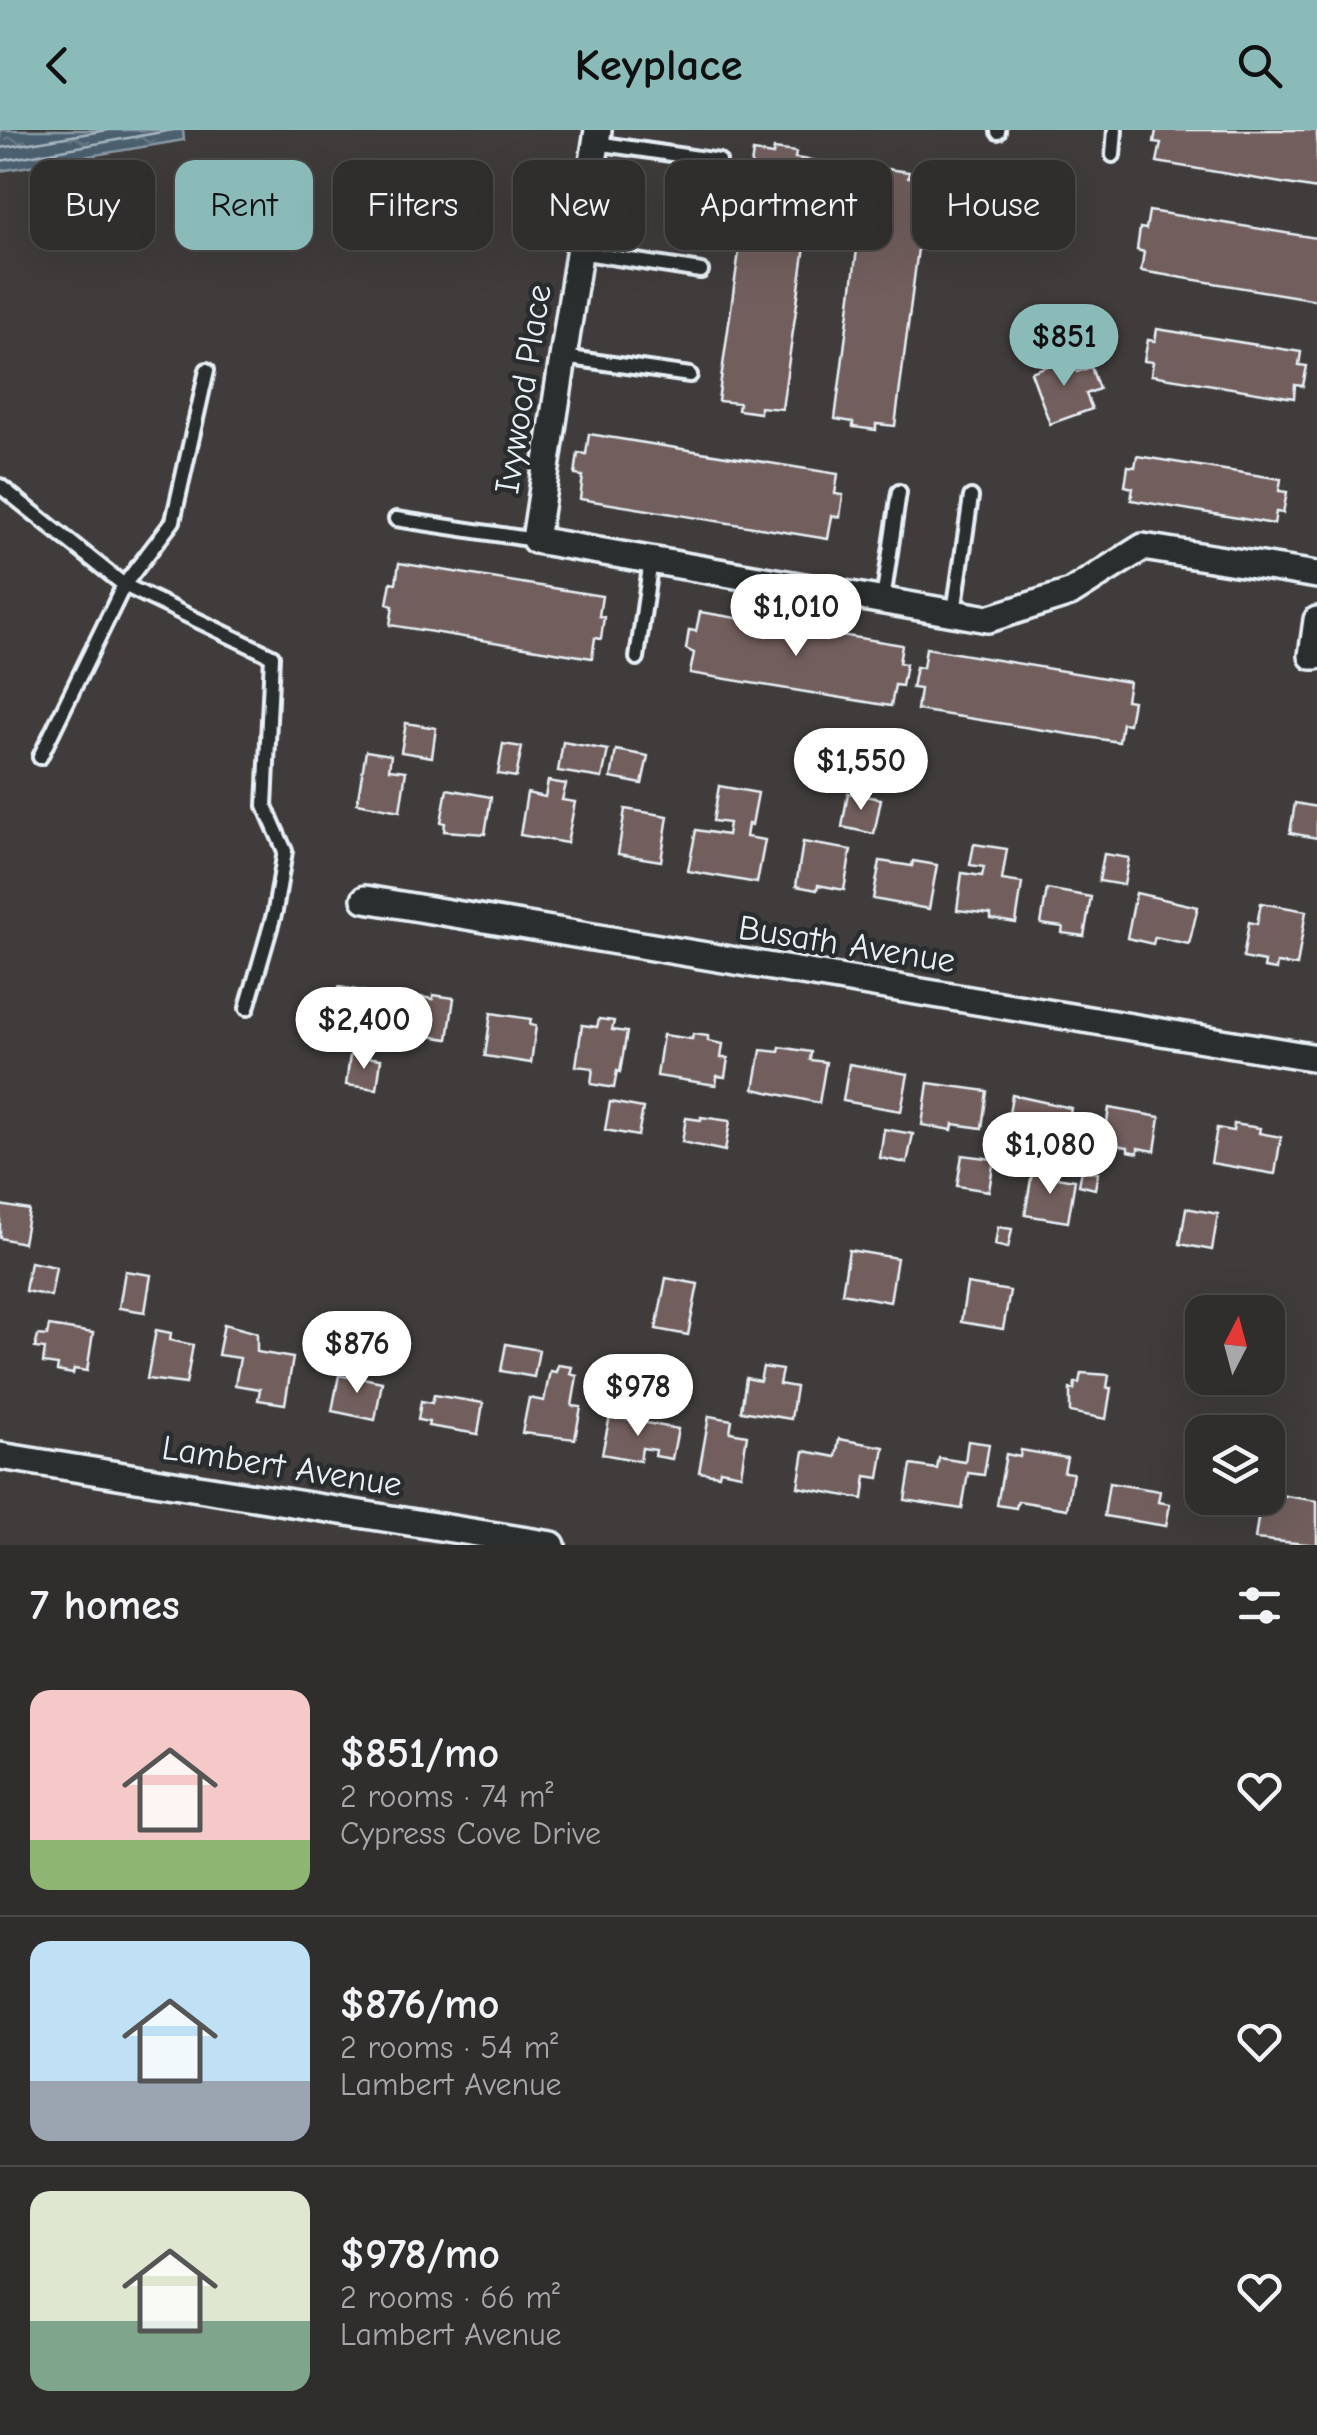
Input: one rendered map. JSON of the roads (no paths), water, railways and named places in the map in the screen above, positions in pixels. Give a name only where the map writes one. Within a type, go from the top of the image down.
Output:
[{"type":"street","name":"Ivywood Place","points":[[535,540],[597,137]]},
{"type":"street","points":[[535,540],[988,619],[1070,593],[1143,547],[1317,575]]},
{"type":"street","points":[[1317,620],[1312,656],[1317,656]]},
{"type":"street","name":"Busath Avenue","points":[[365,899],[1317,1058]]},
{"type":"street","name":"Lambert Avenue","points":[[0,1456],[552,1545]]},
{"type":"lane","points":[[1112,156],[1116,130]]},
{"type":"lane","points":[[597,137],[713,160]]},
{"type":"lane","points":[[579,252],[700,271]]},
{"type":"lane","points":[[563,357],[690,376]]},
{"type":"lane","points":[[40,757],[124,586],[173,521],[207,370]]},
{"type":"lane","points":[[0,486],[124,586],[272,656],[265,806],[284,851],[276,911],[247,1008]]},
{"type":"lane","points":[[883,600],[899,492]]},
{"type":"lane","points":[[954,612],[971,496]]},
{"type":"lane","points":[[396,519],[535,540]]},
{"type":"lane","points":[[637,658],[652,560]]},
{"type":"water","points":[[0,130],[183,130],[184,140],[65,160],[30,160],[30,166],[0,171]]}]
